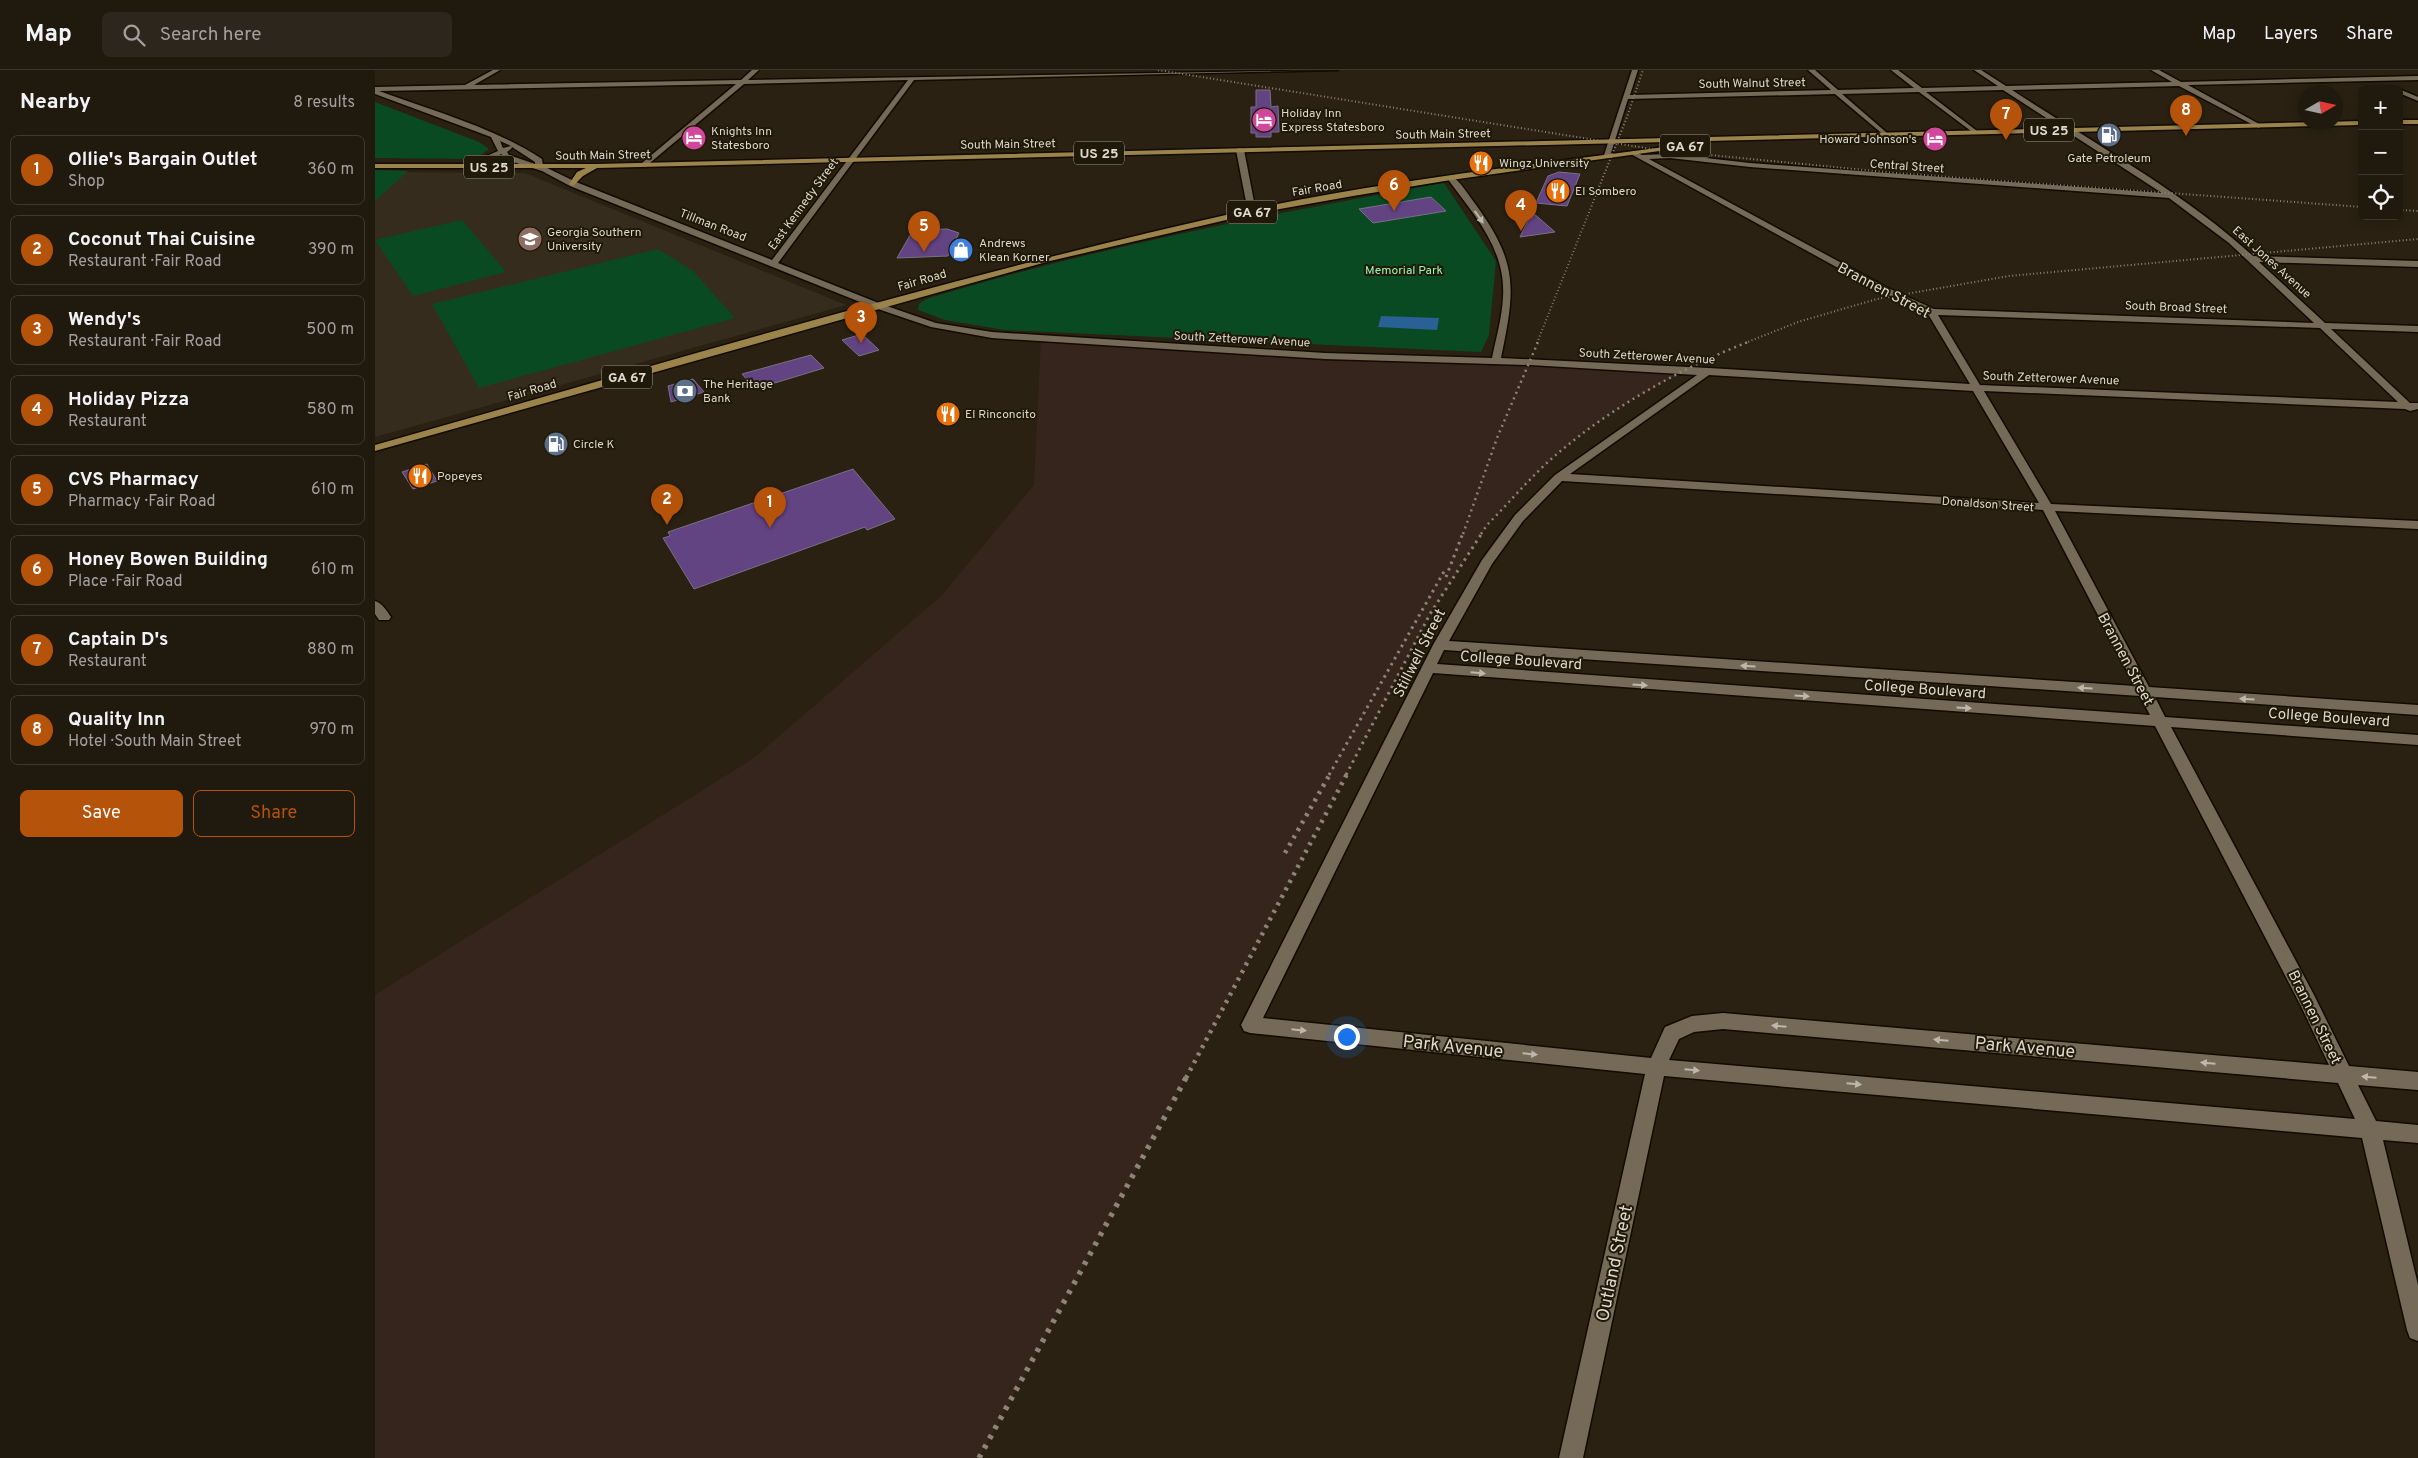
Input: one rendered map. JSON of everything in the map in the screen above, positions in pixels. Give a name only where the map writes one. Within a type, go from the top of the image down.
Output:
[{"type":"main road","points":[[2403,122],[2418,122]]},
{"type":"main road","name":"South Main Street","points":[[375,166],[539,167],[645,165],[2358,123]]},
{"type":"main road","name":"GA 67","points":[[1637,155],[1736,138]]},
{"type":"main road","points":[[1613,141],[1637,155]]},
{"type":"main road","name":"Fair Road","points":[[375,448],[1012,268],[1252,212],[1451,178],[1606,156],[1637,155]]},
{"type":"main road","points":[[573,184],[580,174],[596,166]]},
{"type":"street","points":[[465,88],[497,70]]},
{"type":"street","points":[[645,165],[757,70]]},
{"type":"street","points":[[375,91],[1335,70]]},
{"type":"street","points":[[1606,156],[1613,141],[1635,70]]},
{"type":"street","points":[[1811,70],[1885,134]]},
{"type":"street","points":[[1894,70],[1975,132]]},
{"type":"street","name":"East Jones Avenue","points":[[1977,70],[2171,196],[2253,259],[2413,406],[2418,416]]},
{"type":"street","points":[[2153,70],[2259,126]]},
{"type":"street","points":[[2357,73],[2384,85]]},
{"type":"street","name":"South Walnut Street","points":[[1627,97],[2418,78]]},
{"type":"street","name":"East Kennedy Street","points":[[774,263],[911,80]]},
{"type":"street","name":"Tillman Road","points":[[375,91],[518,147],[539,161],[539,167]]},
{"type":"street","points":[[2403,93],[2418,99]]},
{"type":"street","points":[[494,136],[500,151]]},
{"type":"street","points":[[469,167],[500,151],[518,147]]},
{"type":"street","points":[[1240,150],[1252,212]]},
{"type":"street","name":"Tillman Road","points":[[500,151],[521,164],[539,167],[573,184],[878,306]]},
{"type":"street","name":"Central Street","points":[[1637,155],[2171,196]]},
{"type":"street","name":"Brannen Street","points":[[1637,155],[1865,279],[1932,312],[2047,507],[2309,1001],[2370,1129],[2418,1330]]},
{"type":"street","points":[[1451,178],[1497,243],[1506,264],[1508,298],[1496,361]]},
{"type":"street","points":[[2253,259],[2418,264]]},
{"type":"street","name":"South Zetterower Avenue","points":[[878,306],[934,326],[1041,339],[1325,356],[1496,361],[1709,371],[1978,388],[2413,406]]},
{"type":"street","name":"South Broad Street","points":[[1932,312],[2322,324],[2418,329]]},
{"type":"street","name":"Stillwell Street","points":[[1250,1025],[1440,645],[1486,562],[1519,518],[1559,477],[1709,371]]},
{"type":"street","name":"Donaldson Street","points":[[1559,477],[2047,507],[2418,525]]},
{"type":"street","points":[[375,605],[384,618]]},
{"type":"street","name":"College Boulevard","points":[[1440,645],[2418,710]]},
{"type":"street","name":"College Boulevard","points":[[1429,668],[2418,740]]},
{"type":"street","name":"Park Avenue","points":[[1657,1067],[1672,1033],[1692,1024],[1723,1021],[2418,1081]]},
{"type":"street","name":"Park Avenue","points":[[1250,1025],[1657,1067],[2418,1134]]},
{"type":"street","name":"Outland Street","points":[[1571,1458],[1657,1067]]},
{"type":"shaded area","name":"Georgia Southern University","points":[[375,172],[525,173],[846,305],[375,437]]},
{"type":"shaded area","points":[[1041,339],[1325,356],[1686,370],[1630,401],[1594,425],[1557,454],[1487,525],[1430,614],[1216,1023],[979,1458],[375,1458],[375,995],[754,758],[941,596],[1034,485]]},
{"type":"green space","points":[[375,102],[479,142],[489,149],[475,159],[375,158]]},
{"type":"green space","points":[[375,170],[408,171],[375,201]]},
{"type":"green space","name":"Memorial Park","points":[[1444,183],[1496,261],[1489,335],[1481,352],[1005,330],[945,320],[918,310],[919,304],[926,299],[1054,263],[1183,233]]},
{"type":"green space","points":[[462,220],[506,272],[413,296],[375,240]]},
{"type":"green space","points":[[658,249],[693,271],[735,318],[479,388],[432,304]]},
{"type":"water","points":[[1381,316],[1439,318],[1437,330],[1378,327]]},
{"type":"building","name":"Holiday Inn Express Statesboro","points":[[1256,90],[1270,90],[1271,107],[1278,106],[1279,132],[1271,132],[1271,137],[1256,137],[1256,133],[1251,133],[1251,107],[1256,107]]},
{"type":"building","name":"El Sombero","points":[[1559,172],[1580,174],[1567,206],[1536,203],[1548,176]]},
{"type":"building","points":[[1431,197],[1446,211],[1373,223],[1359,209]]},
{"type":"building","points":[[1532,212],[1555,232],[1520,237]]},
{"type":"building","points":[[947,229],[959,233],[948,256],[897,258],[913,230]]},
{"type":"building","points":[[862,334],[879,350],[859,356],[842,340]]},
{"type":"building","points":[[811,355],[824,368],[755,389],[742,374]]},
{"type":"building","points":[[693,379],[704,392],[671,402],[668,386]]},
{"type":"building","name":"Popeyes","points":[[427,464],[437,481],[413,489],[402,472]]},
{"type":"building","points":[[853,469],[895,519],[867,530],[865,527],[694,589],[663,538],[670,536],[668,532]]},
{"type":"railway","points":[[1158,70],[1617,143]]},
{"type":"railway","points":[[1617,143],[1643,70]]},
{"type":"railway","points":[[1537,343],[1617,143]]},
{"type":"railway","points":[[1617,143],[1658,150],[1896,173],[2358,207]]},
{"type":"railway","points":[[2403,210],[2418,211]]},
{"type":"railway","points":[[1745,343],[1798,322],[1877,299],[2009,276],[2418,239]]},
{"type":"railway","points":[[1463,534],[1497,438],[1538,342]]},
{"type":"railway","points":[[1481,534],[1487,525],[1548,462],[1601,420],[1673,376],[1748,342]]},
{"type":"railway","points":[[1446,577],[1463,533]]},
{"type":"railway","points":[[1346,775],[1430,614],[1482,533]]},
{"type":"railway","points":[[1329,775],[1446,568]]},
{"type":"railway","points":[[1285,853],[1330,774]]},
{"type":"railway","points":[[1186,1078],[1347,774]]},
{"type":"railway","points":[[979,1458],[1187,1076]]},
{"type":"place","name":"Holiday Inn Express Statesboro","points":[[1264,120]]},
{"type":"place","name":"Gate Petroleum","points":[[2109,135]]},
{"type":"place","name":"Quality Inn","points":[[2186,136]]},
{"type":"place","name":"Knights Inn Statesboro","points":[[694,138]]},
{"type":"place","name":"Howard Johnson's","points":[[1935,139]]},
{"type":"place","name":"Captain D's","points":[[2006,140]]},
{"type":"place","name":"Wingz University","points":[[1481,163]]},
{"type":"place","name":"El Sombero","points":[[1558,191]]},
{"type":"place","name":"Honey Bowen Building","points":[[1394,211]]},
{"type":"place","name":"Holiday Pizza","points":[[1521,231]]},
{"type":"place","name":"Georgia Southern University","points":[[530,239]]},
{"type":"place","name":"Andrews Klean Korner","points":[[961,250]]},
{"type":"place","name":"CVS Pharmacy","points":[[924,252]]},
{"type":"place","name":"Wendy's","points":[[861,343]]},
{"type":"place","name":"The Heritage Bank","points":[[685,391]]},
{"type":"place","name":"El Rinconcito","points":[[948,414]]},
{"type":"place","name":"Circle K","points":[[556,444]]},
{"type":"place","name":"Popeyes","points":[[420,476]]},
{"type":"place","name":"Coconut Thai Cuisine","points":[[667,525]]},
{"type":"place","name":"Ollie's Bargain Outlet","points":[[770,528]]}]
